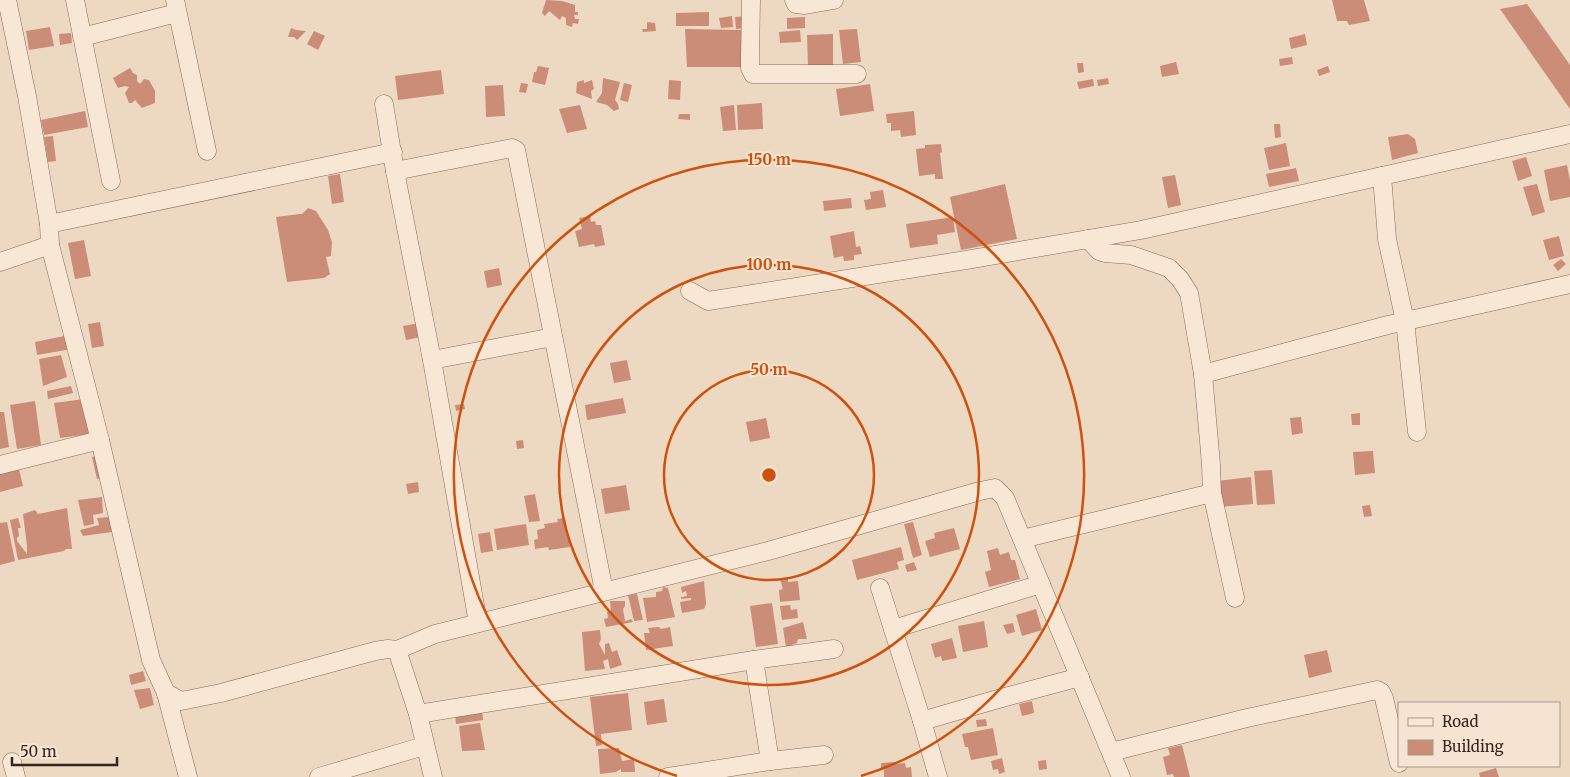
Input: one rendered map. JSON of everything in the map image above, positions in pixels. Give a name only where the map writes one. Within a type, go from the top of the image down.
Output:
[{"type":"street","points":[[7,0],[49,224],[50,245],[100,440],[151,660],[166,693],[188,777]]},
{"type":"street","points":[[74,0],[111,181]]},
{"type":"street","points":[[751,0],[750,68],[753,74],[857,74]]},
{"type":"street","points":[[794,0],[796,4],[805,5],[834,0]]},
{"type":"street","points":[[82,37],[176,7],[208,152]]},
{"type":"street","points":[[384,104],[395,171],[432,360],[478,623]]},
{"type":"street","points":[[690,291],[708,301],[1141,230],[1570,134]]},
{"type":"street","points":[[395,171],[512,148],[516,150],[604,592]]},
{"type":"street","points":[[49,224],[393,152]]},
{"type":"street","points":[[1382,176],[1388,239],[1405,321],[1417,432]]},
{"type":"street","points":[[1088,239],[1099,251],[1131,255],[1169,268],[1180,279],[1189,293],[1203,374],[1212,493],[1235,598]]},
{"type":"street","points":[[0,262],[50,245]]},
{"type":"street","points":[[1203,374],[1405,321],[1570,284]]},
{"type":"street","points":[[432,360],[553,337]]},
{"type":"street","points":[[0,465],[100,440]]},
{"type":"street","points":[[166,693],[181,700],[222,693],[374,651],[388,648],[398,650],[435,634],[768,551],[995,488],[1005,498],[1122,777]]},
{"type":"street","points":[[1022,539],[1212,493]]},
{"type":"street","points":[[893,629],[1041,584]]},
{"type":"street","points":[[880,588],[938,777]]},
{"type":"street","points":[[418,714],[834,649]]},
{"type":"street","points":[[398,650],[418,714],[424,746],[433,777]]},
{"type":"street","points":[[754,660],[770,761]]},
{"type":"street","points":[[922,721],[1080,678]]},
{"type":"street","points":[[1111,752],[1247,718],[1377,690],[1381,692],[1384,698],[1398,760]]},
{"type":"street","points":[[319,777],[424,746]]},
{"type":"street","points":[[668,777],[770,761],[824,755]]},
{"type":"building","points":[[546,0],[562,1],[575,5],[575,12],[578,12],[578,15],[574,15],[575,19],[579,19],[578,24],[573,23],[572,27],[566,25],[566,18],[562,16],[560,20],[549,11],[545,16],[542,13]]},
{"type":"building","points":[[1332,0],[1364,0],[1370,21],[1349,25],[1347,21],[1337,21]]},
{"type":"building","points":[[1527,4],[1570,65],[1570,109],[1500,9]]},
{"type":"building","points":[[709,12],[709,26],[676,26],[676,13]]},
{"type":"building","points":[[732,16],[733,27],[721,28],[719,18]]},
{"type":"building","points":[[747,16],[748,28],[736,29],[735,17]]},
{"type":"building","points":[[805,17],[805,28],[787,29],[787,18]]},
{"type":"building","points":[[647,22],[655,23],[656,31],[643,32],[642,29],[647,29]]},
{"type":"building","points":[[50,27],[54,46],[29,50],[26,31]]},
{"type":"building","points":[[291,28],[306,31],[297,40],[294,37],[288,37]]},
{"type":"building","points":[[685,29],[742,30],[742,67],[687,67]]},
{"type":"building","points":[[857,29],[861,62],[843,64],[839,30]]},
{"type":"building","points":[[800,30],[801,42],[780,43],[779,32]]},
{"type":"building","points":[[314,31],[325,36],[318,50],[307,44]]},
{"type":"building","points":[[71,33],[72,43],[60,45],[59,34]]},
{"type":"building","points":[[833,34],[833,65],[808,66],[807,35]]},
{"type":"building","points":[[1305,34],[1307,45],[1291,49],[1289,38]]},
{"type":"building","points":[[1292,57],[1293,64],[1280,66],[1279,59]]},
{"type":"building","points":[[1176,62],[1179,74],[1162,77],[1160,66]]},
{"type":"building","points":[[1077,63],[1083,63],[1084,72],[1078,73]]},
{"type":"building","points":[[538,66],[549,68],[545,85],[532,82],[534,72],[536,72]]},
{"type":"building","points":[[1328,66],[1330,72],[1319,76],[1317,70]]},
{"type":"building","points":[[130,68],[137,75],[137,81],[140,84],[144,79],[149,80],[155,91],[155,103],[142,108],[135,100],[129,103],[125,93],[129,87],[118,88],[113,78]]},
{"type":"building","points":[[441,70],[444,94],[398,100],[395,76]]},
{"type":"building","points":[[603,78],[620,82],[615,100],[619,109],[614,111],[607,105],[596,102],[602,93]]},
{"type":"building","points":[[1108,78],[1109,84],[1098,86],[1097,80]]},
{"type":"building","points":[[1093,79],[1094,86],[1079,89],[1077,82]]},
{"type":"building","points":[[584,80],[584,83],[592,80],[594,89],[591,91],[592,99],[576,93],[577,82]]},
{"type":"building","points":[[669,80],[681,81],[680,100],[668,99]]},
{"type":"building","points":[[521,83],[528,84],[526,93],[519,92]]},
{"type":"building","points":[[624,83],[632,85],[628,102],[620,100]]},
{"type":"building","points":[[870,84],[874,111],[840,116],[836,89]]},
{"type":"building","points":[[503,85],[505,116],[486,117],[485,86]]},
{"type":"building","points":[[762,103],[763,129],[738,130],[737,105]]},
{"type":"building","points":[[580,105],[587,129],[567,133],[559,109]]},
{"type":"building","points":[[734,105],[736,130],[723,131],[720,107]]},
{"type":"building","points":[[85,111],[88,127],[44,135],[41,120]]},
{"type":"building","points":[[914,111],[916,135],[901,137],[900,130],[891,131],[891,123],[887,123],[886,114]]},
{"type":"building","points":[[679,114],[690,114],[690,120],[678,119]]},
{"type":"building","points":[[1274,124],[1280,124],[1281,137],[1275,138]]},
{"type":"building","points":[[1408,134],[1415,139],[1418,153],[1392,160],[1388,137]]},
{"type":"building","points":[[53,136],[56,161],[48,162],[44,137]]},
{"type":"building","points":[[1286,143],[1290,166],[1269,170],[1264,148]]},
{"type":"building","points":[[941,144],[942,152],[940,153],[943,179],[935,179],[935,174],[919,176],[916,149],[925,148],[925,145]]},
{"type":"building","points":[[1526,157],[1532,176],[1518,181],[1512,161]]},
{"type":"building","points":[[1567,165],[1570,197],[1550,201],[1544,170]]},
{"type":"building","points":[[1296,168],[1299,181],[1269,187],[1266,174]]},
{"type":"building","points":[[340,174],[344,202],[332,204],[328,176]]},
{"type":"building","points":[[1175,175],[1181,205],[1168,208],[1162,177]]},
{"type":"building","points":[[1005,184],[1017,239],[961,250],[950,197]]},
{"type":"building","points":[[1537,184],[1545,212],[1532,216],[1523,187]]},
{"type":"building","points":[[883,190],[886,207],[866,210],[864,200],[871,199],[870,192]]},
{"type":"building","points":[[851,198],[852,208],[824,211],[823,201]]},
{"type":"building","points":[[308,208],[316,211],[328,230],[332,242],[331,256],[326,257],[330,274],[324,278],[287,282],[276,217],[302,214]]},
{"type":"building","points":[[590,216],[591,222],[595,221],[596,225],[601,225],[605,245],[595,247],[594,244],[579,247],[575,231],[582,229],[579,218]]},
{"type":"building","points":[[953,217],[955,232],[937,235],[938,244],[910,248],[906,224]]},
{"type":"building","points":[[854,231],[856,247],[860,246],[862,254],[854,255],[854,260],[844,261],[843,256],[834,258],[830,236]]},
{"type":"building","points":[[1559,236],[1564,256],[1549,260],[1543,240]]},
{"type":"building","points":[[84,240],[91,276],[75,279],[68,243]]},
{"type":"building","points":[[1561,259],[1566,264],[1558,271],[1553,265]]},
{"type":"building","points":[[499,268],[502,285],[487,288],[484,271]]},
{"type":"building","points":[[100,322],[104,346],[92,348],[88,324]]},
{"type":"building","points":[[419,323],[421,337],[406,340],[403,326]]},
{"type":"building","points":[[69,335],[72,349],[37,355],[35,342]]},
{"type":"building","points":[[61,355],[67,377],[43,386],[39,359]]},
{"type":"building","points":[[627,360],[631,380],[614,383],[610,363]]},
{"type":"building","points":[[71,386],[73,393],[48,399],[47,391]]},
{"type":"building","points":[[623,398],[626,413],[587,420],[585,405]]},
{"type":"building","points":[[84,399],[89,434],[60,438],[54,403]]},
{"type":"building","points":[[35,401],[41,445],[17,449],[10,405]]},
{"type":"building","points":[[464,404],[465,409],[456,411],[455,405]]},
{"type":"building","points":[[0,412],[4,412],[9,447],[0,449]]},
{"type":"building","points":[[1360,413],[1360,425],[1352,425],[1351,414]]},
{"type":"building","points":[[1301,417],[1303,433],[1292,435],[1290,418]]},
{"type":"building","points":[[766,418],[770,438],[750,442],[746,422]]},
{"type":"building","points":[[523,440],[524,448],[517,449],[516,441]]},
{"type":"building","points":[[1373,451],[1375,473],[1355,475],[1353,452]]},
{"type":"building","points":[[99,455],[104,477],[97,479],[92,457]]},
{"type":"building","points":[[19,469],[23,486],[0,492],[0,474]]},
{"type":"building","points":[[1272,470],[1275,504],[1257,505],[1254,471]]},
{"type":"building","points":[[1251,477],[1253,504],[1220,507],[1217,481]]},
{"type":"building","points":[[418,482],[419,492],[408,494],[406,484]]},
{"type":"building","points":[[626,485],[630,510],[605,514],[601,489]]},
{"type":"building","points":[[535,494],[540,521],[529,522],[524,496]]},
{"type":"building","points":[[102,497],[103,513],[93,515],[94,524],[84,526],[78,500]]},
{"type":"building","points":[[1370,505],[1372,516],[1364,517],[1362,506]]},
{"type":"building","points":[[67,508],[72,549],[18,560],[10,520],[18,518],[21,528],[18,528],[19,536],[17,541],[27,554],[23,514],[35,510],[38,514]]},
{"type":"building","points":[[109,517],[112,532],[83,536],[80,530],[99,525],[97,518]]},
{"type":"building","points":[[565,518],[570,547],[549,550],[548,547],[535,549],[534,540],[538,539],[537,530],[545,528],[544,524],[558,522],[557,519]]},
{"type":"building","points":[[7,522],[15,561],[0,565],[0,523]]},
{"type":"building","points":[[913,522],[922,555],[913,558],[904,524]]},
{"type":"building","points":[[526,524],[529,545],[497,550],[494,529]]},
{"type":"building","points":[[954,528],[960,549],[930,557],[925,541],[935,538],[934,533]]},
{"type":"building","points":[[490,532],[493,551],[481,553],[478,534]]},
{"type":"building","points":[[901,547],[904,560],[897,562],[899,569],[857,580],[852,560]]},
{"type":"building","points":[[998,548],[1000,555],[1009,552],[1011,560],[1015,560],[1020,579],[989,587],[985,572],[991,570],[987,551]]},
{"type":"building","points":[[914,562],[917,570],[907,572],[905,565]]},
{"type":"building","points":[[780,579],[788,579],[788,582],[798,581],[800,600],[780,602],[779,590],[783,589]]},
{"type":"building","points":[[704,581],[706,604],[704,609],[682,613],[680,602],[691,600],[691,598],[681,599],[681,597],[687,596],[686,591],[682,593],[681,587]]},
{"type":"building","points":[[663,587],[668,588],[675,617],[647,622],[643,598],[656,597],[656,592],[662,591]]},
{"type":"building","points":[[637,594],[643,620],[634,621],[628,595]]},
{"type":"building","points":[[610,601],[625,601],[623,609],[625,621],[631,619],[633,622],[606,627],[604,619],[608,618],[607,612],[611,611]]},
{"type":"building","points":[[772,603],[778,644],[756,647],[750,606]]},
{"type":"building","points":[[790,605],[791,610],[797,609],[798,618],[782,620],[780,606]]},
{"type":"building","points":[[1036,609],[1042,630],[1022,636],[1016,615]]},
{"type":"building","points":[[984,621],[988,647],[963,652],[958,626]]},
{"type":"building","points":[[803,622],[807,639],[798,639],[797,643],[786,647],[783,628]]},
{"type":"building","points":[[1013,623],[1015,632],[1007,634],[1003,625]]},
{"type":"building","points":[[659,627],[661,629],[670,627],[673,646],[646,650],[644,633],[650,633],[648,628]]},
{"type":"building","points":[[600,630],[601,639],[599,644],[605,655],[605,644],[609,643],[612,652],[617,650],[622,665],[610,669],[608,659],[603,661],[605,669],[585,671],[582,632]]},
{"type":"building","points":[[952,638],[957,658],[942,661],[941,656],[935,658],[931,644]]},
{"type":"building","points":[[1327,650],[1332,672],[1309,678],[1304,655]]},
{"type":"building","points":[[143,671],[146,681],[131,685],[129,675]]},
{"type":"building","points":[[150,688],[154,705],[140,709],[134,690]]},
{"type":"building","points":[[628,693],[632,730],[601,734],[602,745],[596,746],[590,697]]},
{"type":"building","points":[[664,699],[667,722],[647,725],[644,702]]},
{"type":"building","points":[[1032,701],[1034,713],[1022,716],[1019,704]]},
{"type":"building","points":[[482,709],[483,720],[456,724],[455,713]]},
{"type":"building","points":[[986,719],[987,726],[977,727],[976,720]]},
{"type":"building","points":[[480,723],[485,750],[462,751],[459,726]]},
{"type":"building","points":[[993,728],[998,755],[971,760],[962,734]]},
{"type":"building","points":[[1182,745],[1190,777],[1174,777],[1173,774],[1167,775],[1163,757],[1170,755],[1168,748]]},
{"type":"building","points":[[619,748],[622,761],[634,759],[635,772],[621,772],[621,769],[616,772],[600,774],[598,749]]},
{"type":"building","points":[[1002,758],[1005,772],[999,774],[998,769],[993,770],[991,761]]},
{"type":"building","points":[[1046,760],[1047,769],[1039,770],[1038,761]]},
{"type":"building","points":[[895,762],[895,764],[905,763],[906,768],[911,767],[912,777],[884,777],[884,769],[881,769],[881,763]]},
{"type":"building","points":[[1496,768],[1499,777],[1480,777],[1479,773]]}]
